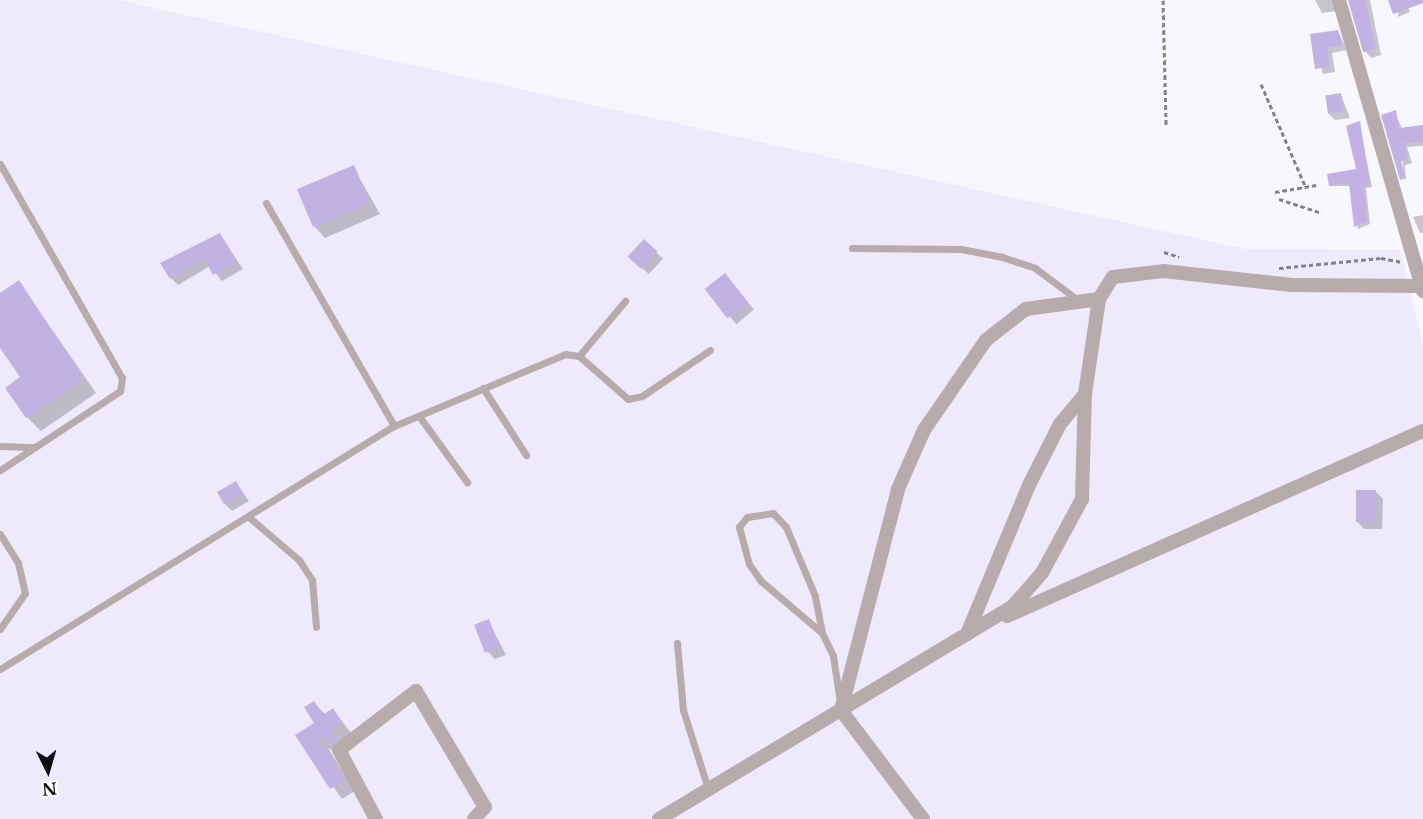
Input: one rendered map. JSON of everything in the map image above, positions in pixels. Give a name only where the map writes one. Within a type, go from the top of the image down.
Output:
[{"type":"street","points":[[658,819],[1012,607],[1065,538],[1082,499],[1085,394],[1099,299],[1113,277],[1137,271],[1292,285],[1422,289],[1339,0]]},
{"type":"street","points":[[841,710],[878,556],[898,489],[924,430],[986,340],[1010,319],[1026,309],[1078,300],[1099,299]]},
{"type":"street","points":[[967,634],[1029,485],[1060,424],[1085,394]]},
{"type":"street","points":[[967,634],[1423,431]]},
{"type":"street","points":[[376,819],[339,750],[416,691],[485,807],[474,819]]},
{"type":"street","points":[[841,710],[923,819]]},
{"type":"lane","points":[[0,164],[122,378],[120,391],[0,470]]},
{"type":"lane","points":[[266,203],[394,426]]},
{"type":"lane","points":[[852,248],[962,249],[1002,257],[1035,268],[1078,300]]},
{"type":"lane","points":[[579,356],[625,301]]},
{"type":"lane","points":[[0,669],[250,518],[394,426],[565,354],[579,356],[628,399],[642,396],[710,350]]},
{"type":"lane","points":[[483,388],[526,455]]},
{"type":"lane","points":[[419,416],[467,482]]},
{"type":"lane","points":[[0,446],[35,447]]},
{"type":"lane","points":[[822,633],[760,581],[749,564],[739,527],[747,517],[773,513],[786,527],[815,596],[822,633],[833,656],[841,710]]},
{"type":"lane","points":[[250,518],[299,560],[312,580],[316,627]]},
{"type":"lane","points":[[0,534],[18,563],[25,593],[0,629]]},
{"type":"lane","points":[[677,644],[683,710],[708,789]]},
{"type":"path","points":[[1163,0],[1166,126]]},
{"type":"path","points":[[1261,84],[1306,188]]},
{"type":"path","points":[[1275,192],[1316,185]]},
{"type":"path","points":[[1279,199],[1322,213]]},
{"type":"path","points":[[1274,268],[1381,258],[1417,266]]},
{"type":"shaded area","points":[[0,0],[117,0],[1245,249],[1400,250],[1423,345],[1423,819],[0,819]]},
{"type":"building","points":[[1348,0],[1365,0],[1376,49],[1363,52]]},
{"type":"building","points":[[1388,0],[1423,0],[1423,3],[1393,14]]},
{"type":"building","points":[[1338,30],[1342,45],[1327,47],[1330,67],[1315,69],[1310,34]]},
{"type":"building","points":[[1341,93],[1344,111],[1328,113],[1325,96]]},
{"type":"building","points":[[1396,110],[1399,128],[1423,125],[1423,142],[1404,143],[1408,159],[1401,161],[1406,178],[1400,180],[1381,115]]},
{"type":"building","points":[[1360,121],[1370,185],[1364,186],[1367,221],[1354,227],[1349,183],[1329,186],[1327,174],[1356,169],[1346,126]]},
{"type":"building","points":[[354,165],[370,203],[313,227],[297,189]]},
{"type":"building","points":[[220,233],[237,261],[213,275],[204,259],[170,279],[160,263]]},
{"type":"building","points":[[644,239],[657,251],[641,269],[628,257]]},
{"type":"building","points":[[725,273],[748,302],[727,318],[705,289]]},
{"type":"building","points":[[19,280],[83,378],[26,418],[5,388],[20,377],[0,348],[0,293]]},
{"type":"building","points":[[236,481],[243,493],[224,504],[217,492]]},
{"type":"building","points":[[1356,490],[1376,490],[1376,522],[1356,522]]},
{"type":"building","points":[[489,619],[500,647],[485,653],[474,625]]},
{"type":"building","points":[[314,701],[323,715],[333,708],[342,722],[332,728],[338,739],[329,745],[322,734],[318,737],[345,780],[330,789],[295,735],[314,723],[304,707]]}]
